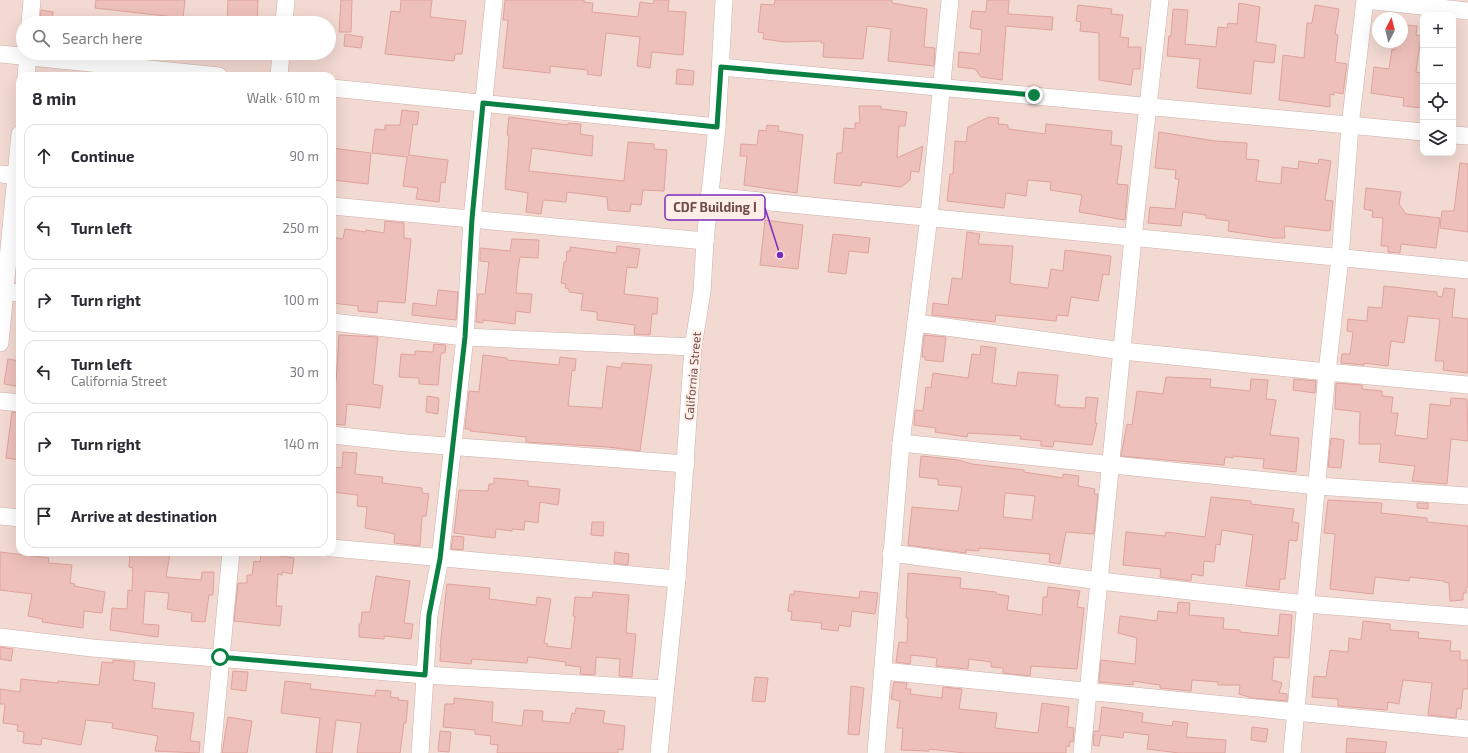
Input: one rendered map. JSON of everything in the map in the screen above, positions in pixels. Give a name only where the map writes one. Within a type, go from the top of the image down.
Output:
[{"type":"street","points":[[31,16],[32,0]]},
{"type":"street","points":[[285,16],[286,0]]},
{"type":"street","points":[[420,753],[429,615],[440,559],[465,337],[472,219],[494,0]]},
{"type":"street","name":"California Street","points":[[659,753],[677,579],[693,347],[702,292],[709,196],[717,127],[724,0]]},
{"type":"street","points":[[876,753],[901,443],[943,88],[950,0]]},
{"type":"street","points":[[1082,753],[1134,238],[1160,0]]},
{"type":"street","points":[[1292,753],[1327,372],[1340,258],[1350,126],[1365,0],[1468,11]]},
{"type":"street","points":[[0,54],[16,55]]},
{"type":"street","points":[[26,72],[28,60]]},
{"type":"street","points":[[74,60],[183,72]]},
{"type":"street","points":[[279,72],[280,60]]},
{"type":"street","points":[[721,67],[1420,132]]},
{"type":"street","points":[[336,88],[717,127]]},
{"type":"street","points":[[1456,135],[1468,136]]},
{"type":"street","points":[[0,343],[9,292],[12,176],[16,155]]},
{"type":"street","points":[[709,196],[928,216],[1134,238],[1468,270]]},
{"type":"street","points":[[336,206],[705,241]]},
{"type":"street","points":[[336,322],[465,337],[693,347]]},
{"type":"street","points":[[916,323],[1123,351],[1468,385]]},
{"type":"street","points":[[0,401],[16,403]]},
{"type":"street","points":[[336,435],[407,444],[452,445],[686,464]]},
{"type":"street","points":[[901,443],[1317,486],[1468,496]]},
{"type":"street","points":[[0,516],[16,518]]},
{"type":"street","points":[[336,548],[440,559],[677,579]]},
{"type":"street","points":[[891,553],[1100,581],[1306,604],[1468,617]]},
{"type":"street","points":[[212,753],[231,556]]},
{"type":"street","points":[[0,637],[92,648],[220,657],[425,675],[665,689]]},
{"type":"street","points":[[883,671],[1088,690],[1296,713],[1468,729]]},
{"type":"shaded area","points":[[0,0],[1468,0],[1468,753],[0,753]]},
{"type":"building","points":[[96,0],[185,0],[183,16],[165,16],[95,8]]},
{"type":"building","points":[[228,0],[258,0],[257,16],[227,16]]},
{"type":"building","points":[[341,0],[352,0],[351,32],[339,32]]},
{"type":"building","points":[[401,0],[432,0],[430,17],[466,21],[462,54],[455,54],[454,61],[385,54],[391,11],[400,12]]},
{"type":"building","points":[[505,0],[584,0],[584,2],[593,3],[592,12],[638,17],[640,2],[653,4],[654,0],[669,0],[668,11],[686,12],[683,55],[652,52],[650,68],[637,66],[640,37],[606,33],[601,76],[587,74],[588,70],[550,66],[550,73],[503,68],[508,20],[503,20]]},
{"type":"building","points":[[775,0],[892,0],[892,3],[927,9],[924,47],[935,48],[934,66],[888,61],[891,29],[867,26],[863,59],[823,57],[824,43],[821,43],[821,41],[785,42],[763,39],[764,33],[758,32],[761,4],[774,5]]},
{"type":"building","points":[[987,0],[1009,0],[1008,14],[1053,17],[1052,30],[1006,26],[1002,80],[981,77],[975,69],[958,67],[959,52],[980,54],[982,30],[970,28],[972,11],[986,12]]},
{"type":"building","points":[[1239,3],[1260,7],[1256,42],[1276,45],[1274,63],[1254,61],[1251,94],[1197,88],[1200,59],[1167,56],[1169,36],[1171,36],[1173,9],[1188,10],[1185,44],[1216,47],[1218,27],[1227,28],[1228,23],[1237,24]]},
{"type":"building","points":[[1078,5],[1112,9],[1111,14],[1123,15],[1120,37],[1129,38],[1128,47],[1141,47],[1140,69],[1133,69],[1131,85],[1099,80],[1099,33],[1080,31],[1081,22],[1076,21]]},
{"type":"building","points":[[1315,5],[1339,9],[1335,34],[1338,35],[1335,62],[1347,64],[1343,94],[1334,92],[1334,95],[1330,94],[1330,107],[1279,100],[1283,55],[1304,58],[1307,23],[1312,23]]},
{"type":"building","points":[[41,10],[53,12],[53,16],[41,16]]},
{"type":"building","points":[[1408,25],[1417,26],[1416,35],[1420,36],[1420,43],[1416,72],[1420,73],[1420,108],[1403,106],[1404,98],[1371,93],[1374,67],[1389,69],[1392,49],[1395,50],[1395,48],[1408,48]]},
{"type":"building","points":[[345,34],[363,37],[361,48],[344,46]]},
{"type":"building","points":[[677,69],[694,71],[693,85],[676,84]]},
{"type":"building","points":[[859,106],[881,106],[881,109],[907,112],[905,126],[899,126],[897,158],[923,146],[919,172],[911,171],[910,180],[901,187],[862,182],[861,186],[834,183],[837,153],[842,153],[844,128],[855,129],[855,123],[860,123]]},
{"type":"building","points":[[402,110],[419,112],[417,125],[413,124],[409,155],[448,160],[445,183],[441,182],[439,202],[416,199],[418,188],[403,186],[407,157],[372,153],[375,129],[385,130],[385,125],[400,125]]},
{"type":"building","points":[[509,117],[568,125],[568,123],[581,124],[580,134],[593,136],[592,156],[532,148],[529,171],[624,181],[628,142],[654,144],[654,149],[667,150],[664,191],[643,190],[641,205],[631,204],[630,212],[608,210],[607,197],[567,192],[566,202],[543,200],[541,214],[526,212],[528,193],[505,189]]},
{"type":"building","points":[[989,117],[999,118],[998,124],[1008,125],[1008,129],[1045,134],[1046,124],[1112,131],[1111,145],[1122,146],[1117,184],[1128,185],[1125,220],[1079,212],[1082,195],[1050,190],[1051,182],[1028,180],[1026,196],[1006,193],[1004,208],[947,201],[950,174],[953,174],[955,141],[966,142],[968,127]]},
{"type":"building","points":[[767,125],[779,126],[778,131],[803,135],[797,193],[744,185],[747,156],[740,156],[741,144],[757,145],[759,130],[766,131]]},
{"type":"building","points":[[1159,132],[1215,141],[1247,143],[1246,159],[1259,160],[1256,181],[1281,184],[1282,167],[1298,169],[1299,161],[1318,164],[1319,159],[1331,161],[1325,200],[1333,201],[1330,231],[1284,226],[1285,238],[1274,238],[1228,231],[1229,221],[1206,218],[1206,215],[1183,212],[1181,226],[1148,223],[1150,207],[1175,209],[1179,179],[1175,179],[1176,170],[1155,168]]},
{"type":"building","points":[[336,149],[371,153],[368,184],[336,180]]},
{"type":"building","points":[[1460,163],[1468,164],[1468,232],[1440,228],[1442,211],[1454,211]]},
{"type":"building","points":[[1366,188],[1401,192],[1399,204],[1406,214],[1440,218],[1436,248],[1401,244],[1400,253],[1388,252],[1388,246],[1381,246],[1383,218],[1372,217],[1373,211],[1364,209]]},
{"type":"building","points":[[765,220],[803,225],[798,269],[760,265]]},
{"type":"building","points":[[385,221],[404,223],[404,238],[411,239],[405,303],[378,301],[377,313],[358,311],[358,306],[336,303],[336,238],[343,239],[345,229],[384,233]]},
{"type":"building","points":[[967,232],[980,234],[978,244],[1013,246],[1010,283],[1013,284],[1048,288],[1051,269],[1063,271],[1065,250],[1111,256],[1109,275],[1103,274],[1098,301],[1071,297],[1068,316],[1057,315],[1056,321],[996,315],[995,322],[932,315],[933,303],[948,305],[952,278],[962,279]]},
{"type":"building","points":[[833,234],[870,238],[868,253],[849,251],[846,274],[828,272]]},
{"type":"building","points":[[512,239],[539,240],[538,258],[520,257],[518,269],[516,293],[532,294],[530,313],[516,311],[515,324],[483,320],[483,323],[476,322],[478,294],[485,294],[489,262],[480,261],[480,248],[510,251]]},
{"type":"building","points":[[617,246],[640,249],[637,268],[627,267],[624,294],[658,298],[657,314],[652,314],[650,335],[634,334],[635,325],[597,320],[597,312],[581,310],[583,294],[569,292],[569,289],[565,288],[566,284],[561,283],[564,262],[566,262],[567,251],[570,251],[570,247],[616,253]]},
{"type":"building","points":[[1384,286],[1437,292],[1437,296],[1442,297],[1444,288],[1455,289],[1452,317],[1468,319],[1468,373],[1443,370],[1444,361],[1435,361],[1440,319],[1408,316],[1404,343],[1391,341],[1388,366],[1364,363],[1364,365],[1341,363],[1342,354],[1350,354],[1353,332],[1347,331],[1348,319],[1367,321],[1368,307],[1382,308]]},
{"type":"building","points":[[438,290],[458,292],[456,320],[412,315],[413,303],[436,306]]},
{"type":"building","points":[[339,335],[378,337],[373,384],[383,386],[380,408],[347,404],[345,425],[336,424],[336,382]]},
{"type":"building","points":[[924,335],[946,337],[943,362],[925,360],[925,357],[922,357]]},
{"type":"building","points":[[434,344],[446,345],[445,353],[441,353],[438,385],[419,384],[419,378],[399,377],[401,354],[415,355],[415,351],[433,352]]},
{"type":"building","points":[[981,346],[996,348],[992,383],[1016,386],[1018,372],[1058,375],[1055,405],[1060,405],[1059,407],[1085,408],[1086,397],[1098,398],[1095,423],[1097,423],[1092,445],[1054,441],[1053,447],[1041,446],[1041,441],[1020,439],[1021,436],[968,433],[967,437],[935,432],[936,428],[914,425],[915,410],[923,411],[926,387],[931,388],[933,373],[968,378],[972,354],[980,355]]},
{"type":"building","points":[[483,355],[507,358],[507,360],[559,365],[560,357],[576,359],[575,371],[572,370],[568,406],[602,408],[607,366],[621,368],[622,363],[652,365],[640,451],[608,447],[526,442],[526,437],[470,431],[470,429],[465,429],[469,391],[479,392]]},
{"type":"building","points":[[8,359],[16,360],[16,386],[4,384]]},
{"type":"building","points":[[1166,377],[1211,379],[1210,387],[1250,391],[1251,379],[1268,380],[1266,399],[1276,400],[1270,435],[1299,438],[1296,472],[1263,468],[1264,459],[1233,456],[1233,458],[1225,457],[1224,465],[1121,456],[1127,424],[1132,425],[1137,391],[1163,394]]},
{"type":"building","points":[[1294,379],[1316,381],[1315,393],[1293,390]]},
{"type":"building","points":[[1336,383],[1362,385],[1362,389],[1382,391],[1382,396],[1393,397],[1391,413],[1398,413],[1395,435],[1427,439],[1430,404],[1450,406],[1451,398],[1467,399],[1468,441],[1451,439],[1447,484],[1412,481],[1415,466],[1379,462],[1381,444],[1359,444],[1360,412],[1335,409]]},
{"type":"building","points":[[427,396],[439,398],[438,414],[426,412]]},
{"type":"building","points":[[12,412],[16,412],[16,459],[6,458]]},
{"type":"building","points":[[1331,438],[1344,440],[1341,468],[1328,467]]},
{"type":"building","points":[[343,452],[357,453],[355,474],[383,477],[382,483],[422,488],[422,493],[429,494],[426,516],[422,516],[420,546],[394,543],[395,534],[365,528],[367,507],[357,506],[358,495],[336,492],[336,467],[342,468]]},
{"type":"building","points":[[921,456],[1024,470],[1024,472],[1063,478],[1063,474],[1079,476],[1078,486],[1095,489],[1094,494],[1098,494],[1094,534],[1066,532],[1060,564],[1049,562],[1050,554],[979,548],[979,551],[966,550],[966,553],[908,545],[912,507],[958,511],[962,487],[938,485],[938,479],[919,477]],"holes":[[[1005,493],[1035,496],[1032,520],[1003,517]]]},
{"type":"building","points":[[494,478],[528,481],[528,486],[560,489],[558,505],[540,502],[538,523],[525,521],[524,530],[512,529],[512,531],[496,529],[495,538],[454,533],[459,490],[488,491],[489,484],[494,484]]},
{"type":"building","points":[[1211,497],[1251,501],[1251,504],[1294,509],[1292,522],[1299,523],[1297,541],[1289,540],[1285,579],[1280,579],[1279,590],[1246,586],[1253,535],[1222,530],[1220,545],[1216,544],[1214,562],[1204,561],[1203,576],[1192,574],[1191,581],[1160,577],[1161,569],[1123,565],[1126,532],[1165,536],[1166,532],[1205,537]]},
{"type":"building","points":[[1328,500],[1382,503],[1381,513],[1427,518],[1427,522],[1468,526],[1468,587],[1466,587],[1466,593],[1463,593],[1463,600],[1450,601],[1449,583],[1444,581],[1410,577],[1409,581],[1375,577],[1373,594],[1330,589],[1335,534],[1324,533]]},
{"type":"building","points":[[1417,503],[1428,503],[1428,509],[1417,508]]},
{"type":"building","points":[[592,522],[604,522],[603,536],[591,535]]},
{"type":"building","points":[[453,536],[464,537],[463,550],[451,549]]},
{"type":"building","points":[[0,552],[16,554],[16,556],[49,558],[48,563],[72,565],[70,583],[75,584],[74,586],[105,592],[102,613],[84,611],[83,628],[42,622],[43,619],[28,616],[32,594],[0,590]]},
{"type":"building","points":[[615,552],[629,554],[628,565],[614,563]]},
{"type":"building","points":[[130,556],[170,556],[166,577],[201,580],[202,572],[214,572],[213,595],[209,595],[205,622],[191,621],[192,613],[167,609],[169,593],[145,591],[143,624],[159,625],[158,637],[110,630],[112,608],[127,609],[128,590],[132,591],[133,568],[129,567]]},
{"type":"building","points":[[261,556],[281,556],[294,558],[292,574],[282,572],[282,575],[278,574],[276,606],[282,606],[280,626],[234,621],[238,583],[247,583],[247,575],[252,575],[254,561],[260,562]]},
{"type":"building","points":[[908,573],[961,578],[960,588],[996,592],[996,594],[1009,596],[1007,610],[1042,615],[1043,597],[1047,597],[1048,587],[1080,591],[1077,607],[1084,608],[1077,669],[1031,666],[1030,676],[1003,673],[1003,668],[991,667],[991,662],[969,659],[968,669],[936,666],[937,658],[911,655],[910,664],[896,662],[899,642],[907,643],[908,618],[906,618]]},
{"type":"building","points":[[376,576],[410,581],[404,623],[413,624],[411,639],[384,636],[384,639],[359,637],[359,624],[361,624],[362,612],[370,612]]},
{"type":"building","points":[[447,584],[490,588],[489,599],[536,605],[537,597],[551,599],[544,643],[548,644],[547,646],[571,649],[575,616],[573,616],[575,597],[592,598],[593,592],[629,595],[626,633],[636,634],[632,677],[619,676],[620,659],[596,657],[595,675],[580,674],[581,667],[565,665],[566,662],[528,657],[527,663],[472,659],[471,664],[440,661],[440,647]]},
{"type":"building","points":[[794,591],[859,598],[860,591],[878,593],[875,614],[852,611],[850,627],[839,625],[838,631],[821,629],[822,623],[791,620],[792,612],[788,611],[790,594],[794,595]]},
{"type":"building","points":[[1178,602],[1190,603],[1189,615],[1224,618],[1223,629],[1240,630],[1240,632],[1278,636],[1280,614],[1292,615],[1289,658],[1274,657],[1272,680],[1282,683],[1279,693],[1287,694],[1287,701],[1252,698],[1239,694],[1240,685],[1218,685],[1218,682],[1192,680],[1191,691],[1160,688],[1160,685],[1133,681],[1133,685],[1099,682],[1101,660],[1135,664],[1137,638],[1118,633],[1120,616],[1157,621],[1158,611],[1177,613]]},
{"type":"building","points":[[1363,621],[1390,624],[1390,630],[1419,632],[1418,638],[1451,641],[1450,651],[1460,651],[1460,660],[1468,660],[1468,689],[1463,689],[1461,709],[1457,708],[1456,718],[1428,715],[1432,683],[1403,680],[1399,704],[1388,702],[1387,710],[1338,706],[1338,699],[1312,697],[1314,676],[1326,677],[1330,650],[1348,652],[1349,638],[1361,640]]},
{"type":"building","points":[[0,647],[13,649],[11,661],[0,659]]},
{"type":"building","points":[[113,660],[135,662],[133,680],[155,683],[152,708],[194,713],[190,741],[200,742],[199,753],[155,751],[158,736],[112,728],[113,723],[86,720],[81,745],[42,738],[41,745],[23,743],[24,732],[17,731],[18,725],[3,723],[5,704],[0,704],[0,689],[20,692],[21,679],[99,685],[102,662],[113,663]]},
{"type":"building","points":[[233,671],[248,672],[246,691],[231,689]]},
{"type":"building","points":[[755,677],[768,678],[765,702],[752,701]]},
{"type":"building","points":[[285,681],[311,684],[310,689],[375,696],[376,690],[391,691],[390,697],[408,701],[406,723],[404,723],[400,753],[357,753],[361,723],[336,720],[332,753],[316,753],[320,718],[281,713]]},
{"type":"building","points":[[894,682],[907,683],[906,689],[911,689],[910,694],[942,698],[943,687],[962,689],[959,709],[997,713],[995,728],[1038,733],[1042,703],[1069,707],[1067,727],[1074,728],[1073,742],[1070,741],[1069,747],[1066,746],[1066,753],[965,753],[929,749],[929,751],[901,750],[903,728],[897,728],[900,701],[891,699]]},
{"type":"building","points":[[851,686],[864,688],[859,735],[848,734]]},
{"type":"building","points":[[454,698],[493,702],[492,722],[522,726],[524,710],[543,711],[542,721],[570,723],[572,713],[575,714],[576,708],[605,711],[603,723],[625,726],[623,750],[618,749],[618,753],[497,753],[498,745],[490,744],[491,736],[475,734],[475,730],[443,727],[445,704],[454,704]]},
{"type":"building","points":[[1102,707],[1143,713],[1142,722],[1172,726],[1173,721],[1188,723],[1186,737],[1226,740],[1225,753],[1179,753],[1147,749],[1149,735],[1124,732],[1123,738],[1101,735],[1099,746],[1093,745],[1094,731],[1099,731]]},
{"type":"building","points":[[228,717],[252,721],[247,753],[222,753]]},
{"type":"building","points":[[1252,727],[1268,729],[1266,742],[1251,740]]},
{"type":"building","points":[[440,731],[451,732],[449,752],[438,751]]},
{"type":"building","points":[[1347,738],[1387,742],[1385,753],[1346,753]]},
{"type":"place","name":"CDF Building I","points":[[780,255]]},
{"type":"route","points":[[220,657],[425,675],[429,615],[440,559],[465,337],[472,219],[483,103],[717,127],[721,67],[1034,95]]}]
